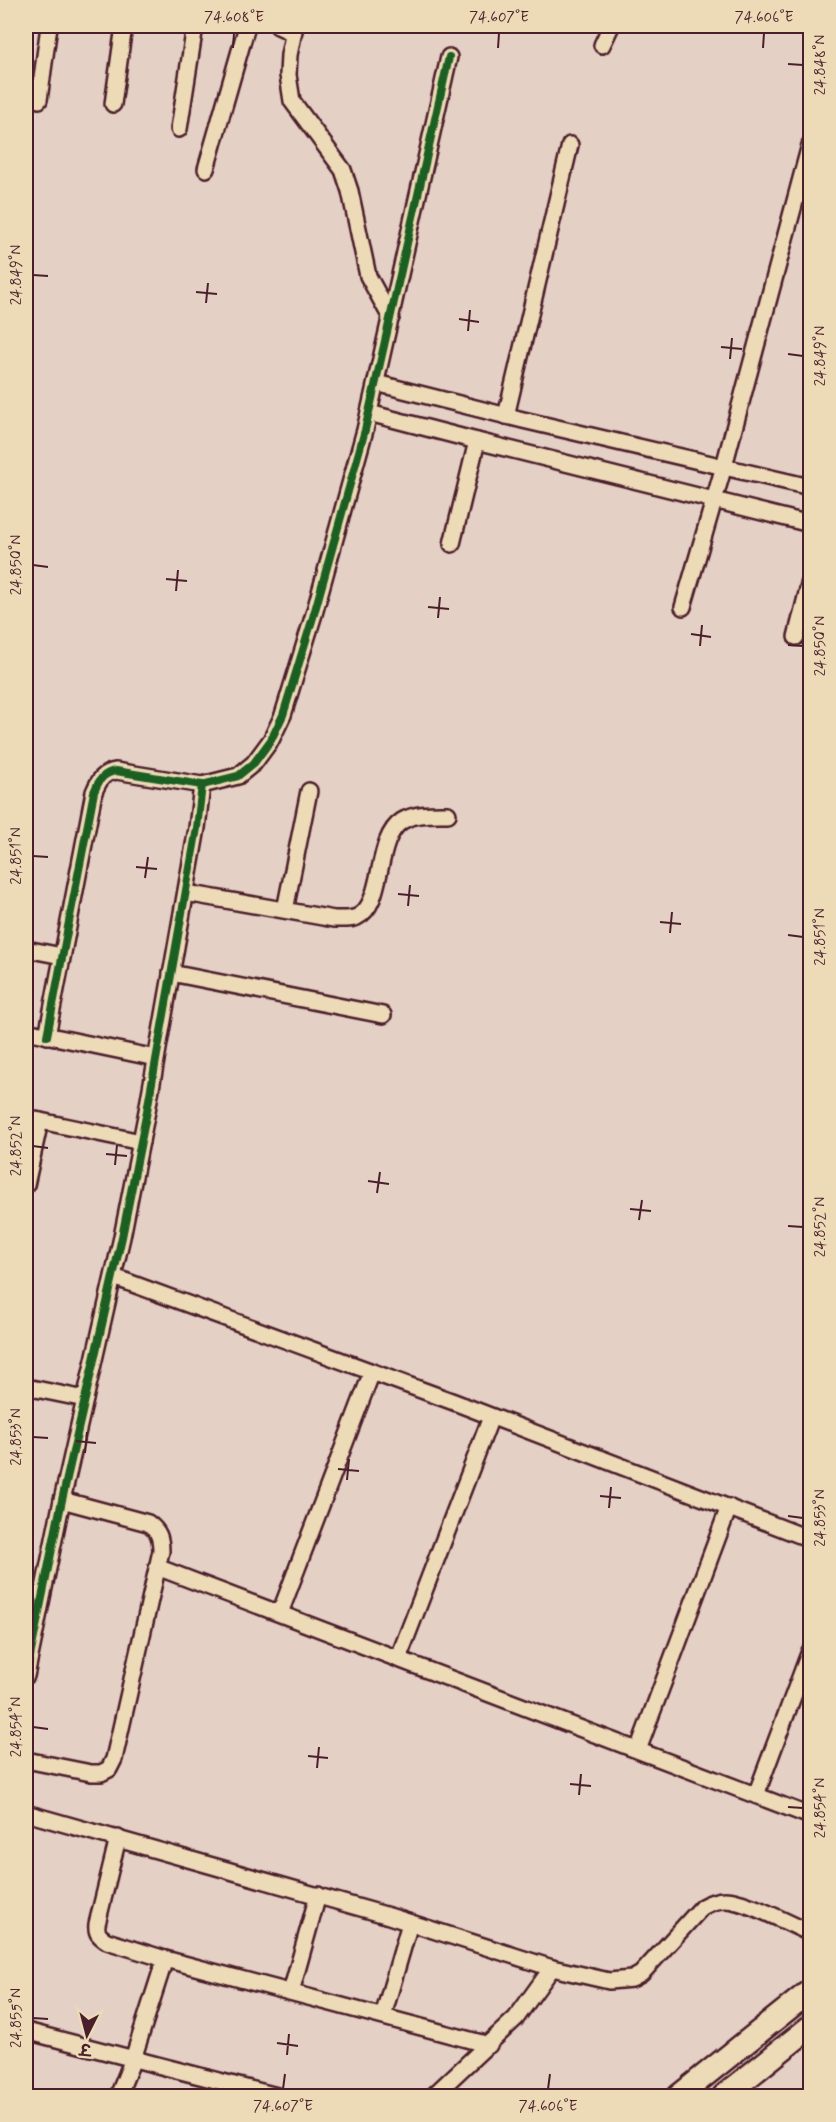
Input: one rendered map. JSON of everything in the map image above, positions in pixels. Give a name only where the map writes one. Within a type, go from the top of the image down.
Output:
[{"type":"main road","points":[[679,2097],[810,1991]]},
{"type":"main road","points":[[724,2097],[810,2027]]},
{"type":"street","points":[[39,100],[50,26]]},
{"type":"street","points":[[113,104],[124,26]]},
{"type":"street","points":[[179,129],[195,26]]},
{"type":"street","points":[[206,169],[247,26]]},
{"type":"street","points":[[278,26],[294,29],[288,75],[292,101],[343,170],[350,191],[368,276],[391,318]]},
{"type":"street","points":[[602,45],[611,26]]},
{"type":"street","points":[[47,1036],[94,792],[99,780],[107,772],[116,771],[202,785],[238,776],[254,763],[271,740],[283,715],[314,614],[369,413],[449,57]]},
{"type":"street","points":[[506,416],[570,145]]},
{"type":"street","points":[[683,607],[724,466],[809,149]]},
{"type":"street","points":[[376,383],[810,487]]},
{"type":"street","points":[[369,413],[810,524]]},
{"type":"street","points":[[452,544],[477,441]]},
{"type":"street","points":[[796,637],[810,581]]},
{"type":"street","points":[[26,1676],[62,1500],[114,1277],[141,1142],[186,893],[202,785]]},
{"type":"street","points":[[285,910],[309,791]]},
{"type":"street","points":[[186,893],[334,919],[358,917],[369,906],[389,837],[400,822],[418,815],[448,814]]},
{"type":"street","points":[[26,949],[62,956]]},
{"type":"street","points":[[171,972],[383,1015]]},
{"type":"street","points":[[26,1031],[156,1058]]},
{"type":"street","points":[[26,1185],[33,1120],[141,1142]]},
{"type":"street","points":[[114,1277],[372,1372],[810,1539]]},
{"type":"street","points":[[280,1613],[372,1372]]},
{"type":"street","points":[[26,1387],[85,1400]]},
{"type":"street","points":[[398,1659],[491,1417]]},
{"type":"street","points":[[26,1760],[91,1773],[101,1773],[109,1769],[114,1759],[161,1540],[157,1529],[148,1523],[62,1500]]},
{"type":"street","points":[[638,1750],[729,1508]]},
{"type":"street","points":[[157,1566],[810,1816]]},
{"type":"street","points":[[26,1593],[42,1594]]},
{"type":"street","points":[[756,1795],[810,1651]]},
{"type":"street","points":[[26,1813],[318,1895],[552,1968],[609,1981],[632,1979],[641,1974],[702,1907],[711,1902],[725,1900],[739,1902],[810,1933]]},
{"type":"street","points":[[118,1838],[96,1931],[107,1941],[165,1959],[489,2045]]},
{"type":"street","points":[[291,1992],[318,1895]]},
{"type":"street","points":[[383,2016],[410,1923]]},
{"type":"street","points":[[118,2097],[133,2059],[165,1959]]},
{"type":"street","points":[[433,2097],[516,2018],[552,1968]]},
{"type":"street","points":[[26,2031],[277,2097]]},
{"type":"cycle path","points":[[47,1036],[94,792],[100,781],[108,773],[116,771],[202,785],[238,776],[254,763],[271,740],[283,715],[314,614],[365,430],[449,57]]},
{"type":"cycle path","points":[[26,1676],[62,1500],[122,1237],[147,1111],[197,828],[202,785]]}]
